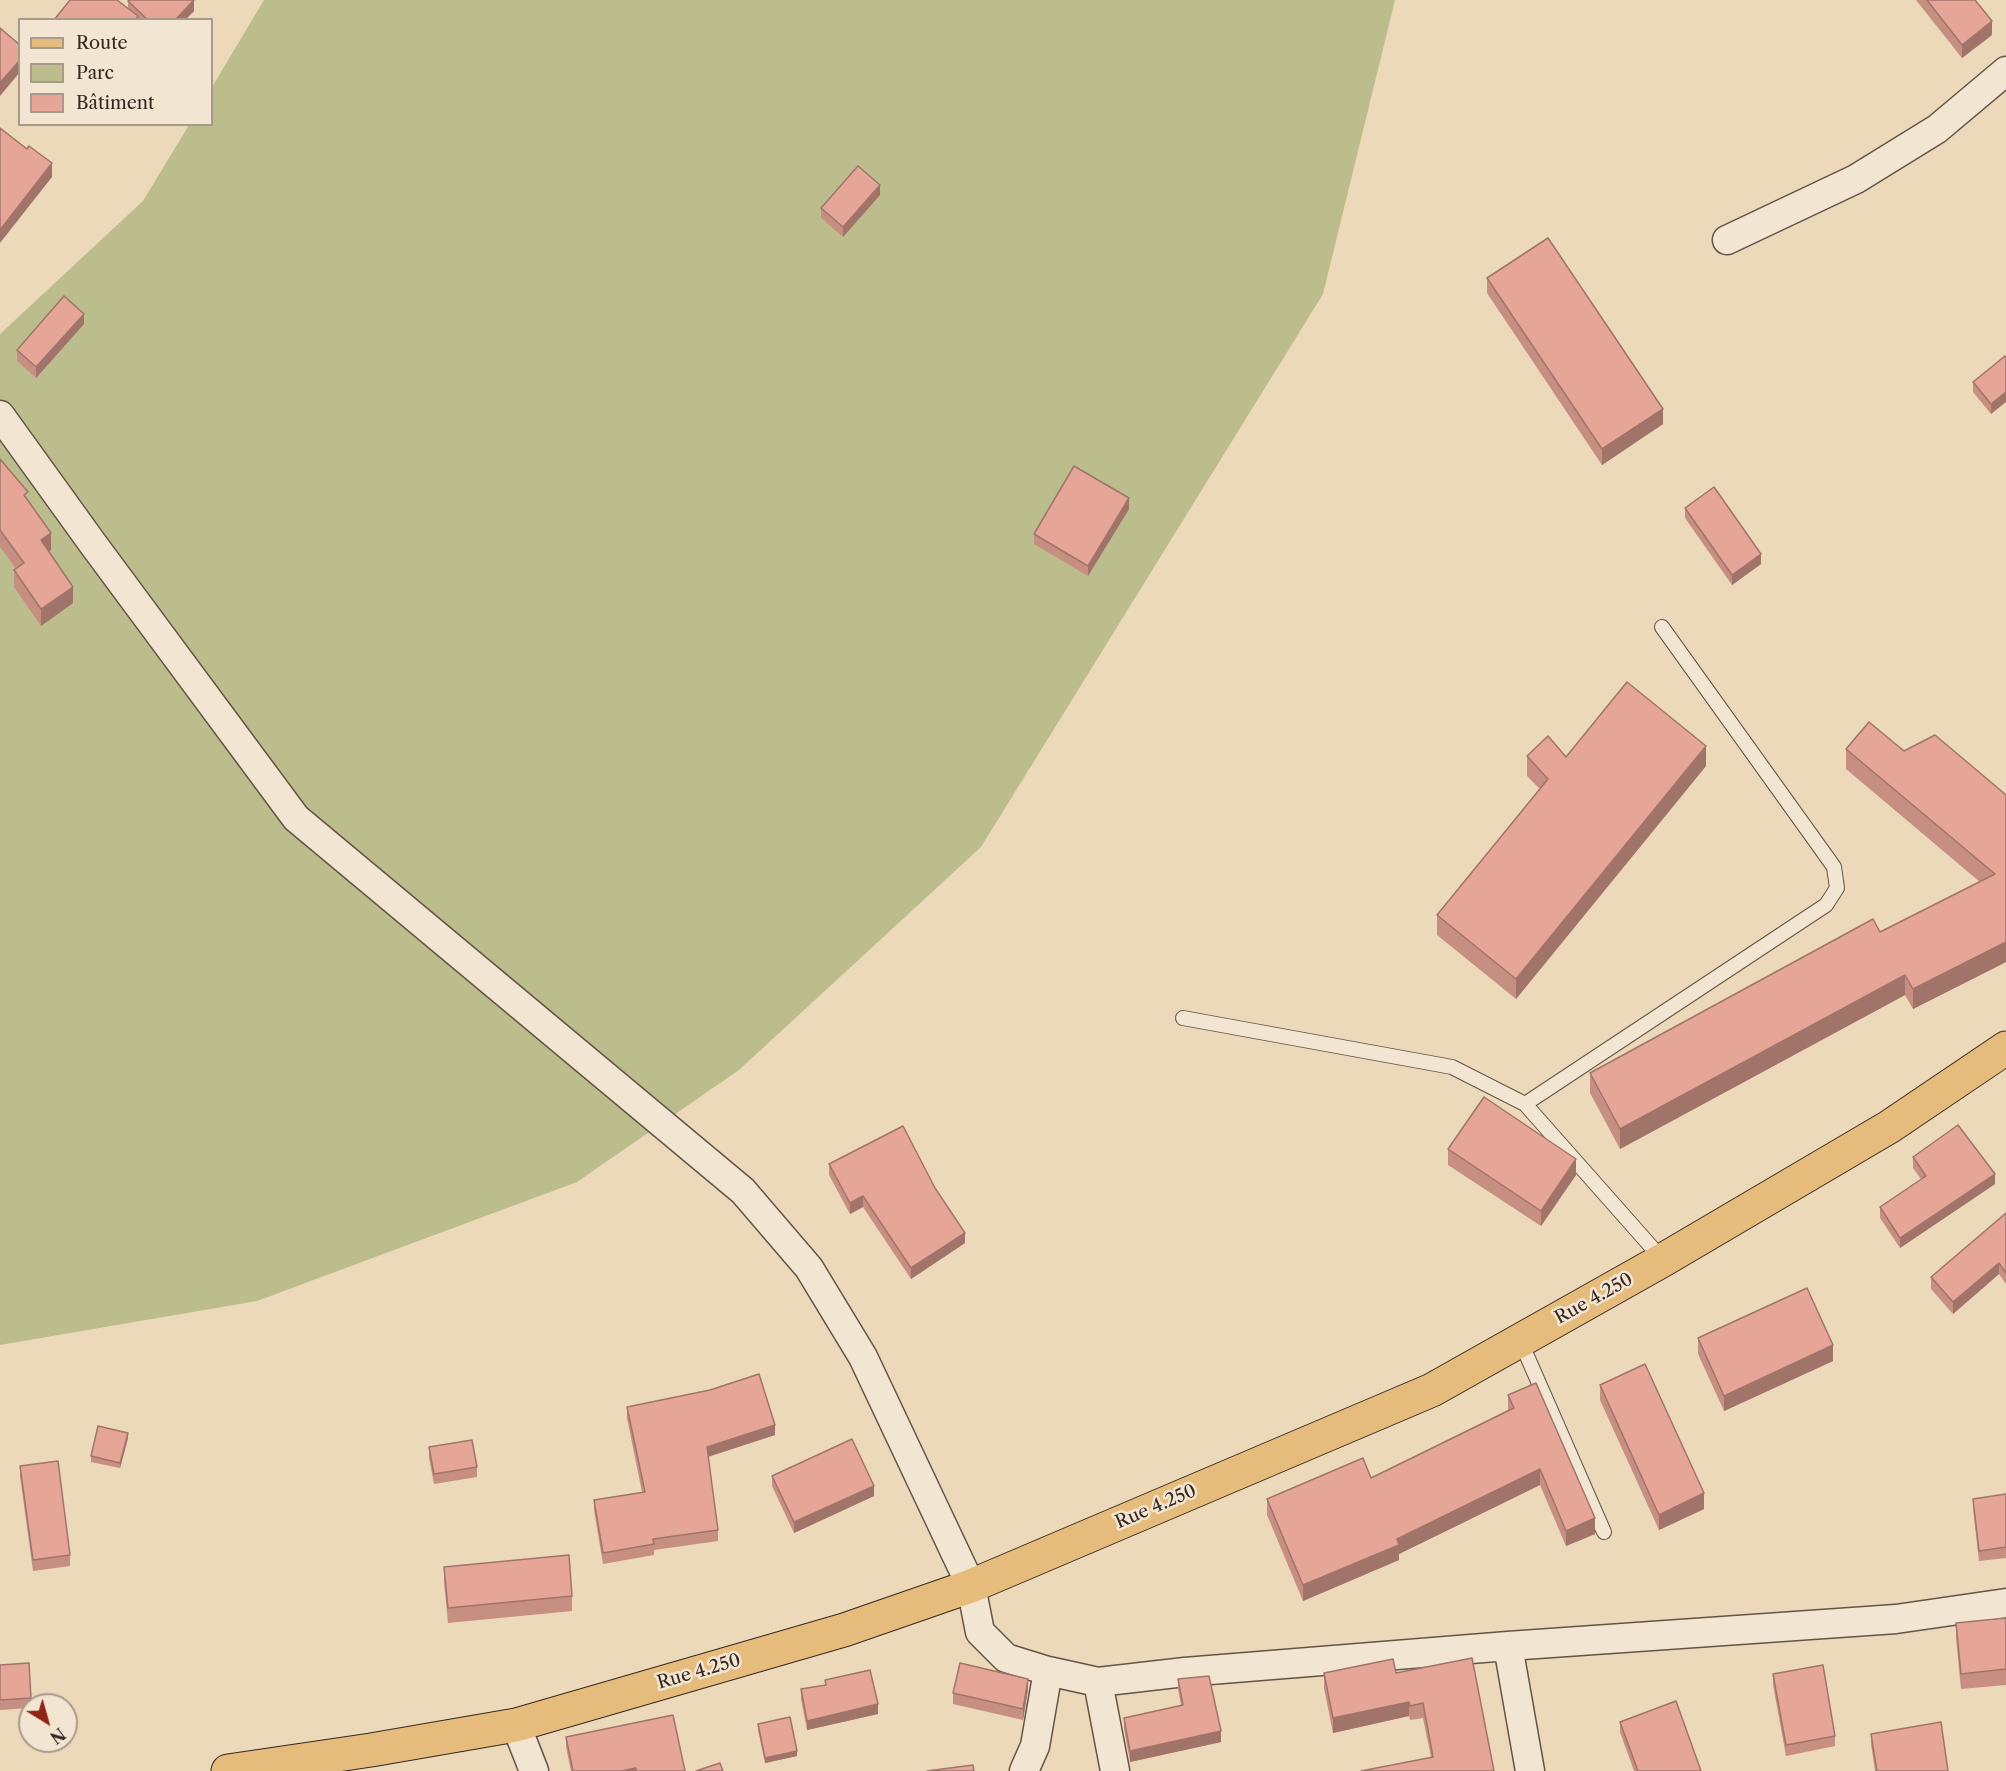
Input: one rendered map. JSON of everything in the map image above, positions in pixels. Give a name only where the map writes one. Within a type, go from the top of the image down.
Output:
[{"type":"main road","name":"Rue 4.250","points":[[231,1771],[516,1725],[844,1630],[971,1586],[1432,1390],[1663,1260],[1889,1127],[2006,1048]]},
{"type":"street","points":[[1726,240],[1856,179],[1937,129],[2006,71]]},
{"type":"street","points":[[0,415],[296,818],[743,1191],[809,1268],[863,1357],[971,1586],[980,1632],[1006,1658],[1048,1671],[1098,1682],[1185,1671],[1508,1646],[1896,1620],[2006,1603]]},
{"type":"street","points":[[1508,1646],[1530,1771]]},
{"type":"street","points":[[1024,1771],[1035,1746],[1048,1671]]},
{"type":"street","points":[[1098,1682],[1115,1771]]},
{"type":"street","points":[[516,1725],[534,1771]]},
{"type":"lane","points":[[1525,1104],[1826,905],[1837,888],[1833,867],[1662,627]]},
{"type":"lane","points":[[1183,1018],[1452,1067],[1525,1104],[1663,1260]]},
{"type":"lane","points":[[1520,1340],[1604,1532]]},
{"type":"green space","points":[[264,0],[1395,0],[1323,294],[981,847],[739,1070],[577,1182],[257,1301],[0,1345],[0,334],[143,201],[188,126],[213,126],[213,85]]},
{"type":"building","points":[[70,0],[117,0],[138,16],[136,18],[56,18]]},
{"type":"building","points":[[194,0],[177,18],[146,18],[128,1]]},
{"type":"building","points":[[1927,0],[1975,0],[1992,21],[1962,45]]},
{"type":"building","points":[[0,28],[18,43],[18,62],[0,83]]},
{"type":"building","points":[[0,128],[27,149],[29,146],[52,163],[0,230]]},
{"type":"building","points":[[858,166],[880,185],[843,227],[821,208]]},
{"type":"building","points":[[1548,238],[1663,409],[1602,449],[1487,278]]},
{"type":"building","points":[[64,296],[84,314],[36,367],[17,350]]},
{"type":"building","points":[[2005,356],[2006,392],[1991,404],[1973,382]]},
{"type":"building","points":[[0,459],[28,492],[24,495],[51,533],[41,540],[73,587],[41,609],[14,570],[24,563],[0,530]]},
{"type":"building","points":[[1074,466],[1129,498],[1088,566],[1034,534]]},
{"type":"building","points":[[1714,487],[1761,554],[1732,575],[1685,508]]},
{"type":"building","points":[[1627,682],[1706,746],[1516,979],[1437,915],[1548,779],[1527,756],[1548,736],[1566,757]]},
{"type":"building","points":[[1869,722],[1904,751],[1935,735],[2006,795],[2006,942],[1913,989],[1905,975],[1620,1129],[1590,1073],[1873,919],[1880,932],[1995,874],[1846,749]]},
{"type":"building","points":[[1484,1097],[1576,1159],[1541,1211],[1448,1149]]},
{"type":"building","points":[[1958,1125],[1995,1174],[1900,1238],[1880,1207],[1926,1176],[1913,1157]]},
{"type":"building","points":[[903,1126],[935,1188],[965,1233],[911,1268],[863,1196],[850,1203],[829,1164]]},
{"type":"building","points":[[2006,1213],[2006,1273],[1999,1263],[1953,1302],[1931,1277]]},
{"type":"building","points":[[1807,1288],[1833,1345],[1724,1396],[1698,1338]]},
{"type":"building","points":[[1645,1364],[1704,1493],[1659,1515],[1600,1385]]},
{"type":"building","points":[[759,1374],[775,1425],[707,1447],[718,1530],[653,1539],[654,1544],[603,1553],[594,1500],[645,1492],[627,1407],[710,1390]]},
{"type":"building","points":[[1536,1383],[1595,1518],[1566,1531],[1540,1469],[1397,1539],[1399,1545],[1303,1585],[1267,1499],[1363,1458],[1371,1478],[1514,1408],[1508,1395]]},
{"type":"building","points":[[98,1426],[128,1433],[120,1463],[91,1456]]},
{"type":"building","points":[[852,1439],[874,1486],[794,1522],[772,1476]]},
{"type":"building","points":[[472,1440],[477,1467],[434,1474],[429,1447]]},
{"type":"building","points":[[58,1461],[70,1555],[33,1560],[20,1466]]},
{"type":"building","points":[[2006,1494],[2006,1547],[1979,1551],[1973,1499]]},
{"type":"building","points":[[569,1555],[572,1596],[448,1608],[444,1567]]},
{"type":"building","points":[[2006,1618],[2006,1669],[1961,1674],[1956,1623]]},
{"type":"building","points":[[1472,1658],[1494,1771],[1361,1771],[1433,1757],[1423,1703],[1410,1706],[1409,1702],[1333,1718],[1324,1673],[1393,1659],[1396,1673]]},
{"type":"building","points":[[29,1663],[31,1693],[18,1693],[18,1699],[0,1700],[0,1665]]},
{"type":"building","points":[[960,1663],[1028,1679],[1023,1709],[953,1693]]},
{"type":"building","points":[[1823,1665],[1835,1736],[1786,1745],[1773,1674]]},
{"type":"building","points":[[870,1670],[878,1704],[807,1721],[801,1689],[826,1685],[825,1680]]},
{"type":"building","points":[[1209,1676],[1221,1731],[1130,1751],[1124,1718],[1183,1705],[1178,1679]]},
{"type":"building","points":[[1676,1701],[1701,1771],[1638,1771],[1620,1722]]},
{"type":"building","points":[[673,1715],[685,1771],[636,1771],[636,1768],[621,1771],[573,1771],[566,1737]]},
{"type":"building","points":[[790,1717],[797,1751],[765,1758],[758,1724]]},
{"type":"building","points":[[1941,1722],[1948,1771],[1877,1771],[1871,1734]]},
{"type":"building","points":[[720,1763],[723,1771],[696,1771]]},
{"type":"building","points":[[973,1765],[974,1771],[927,1771]]}]
